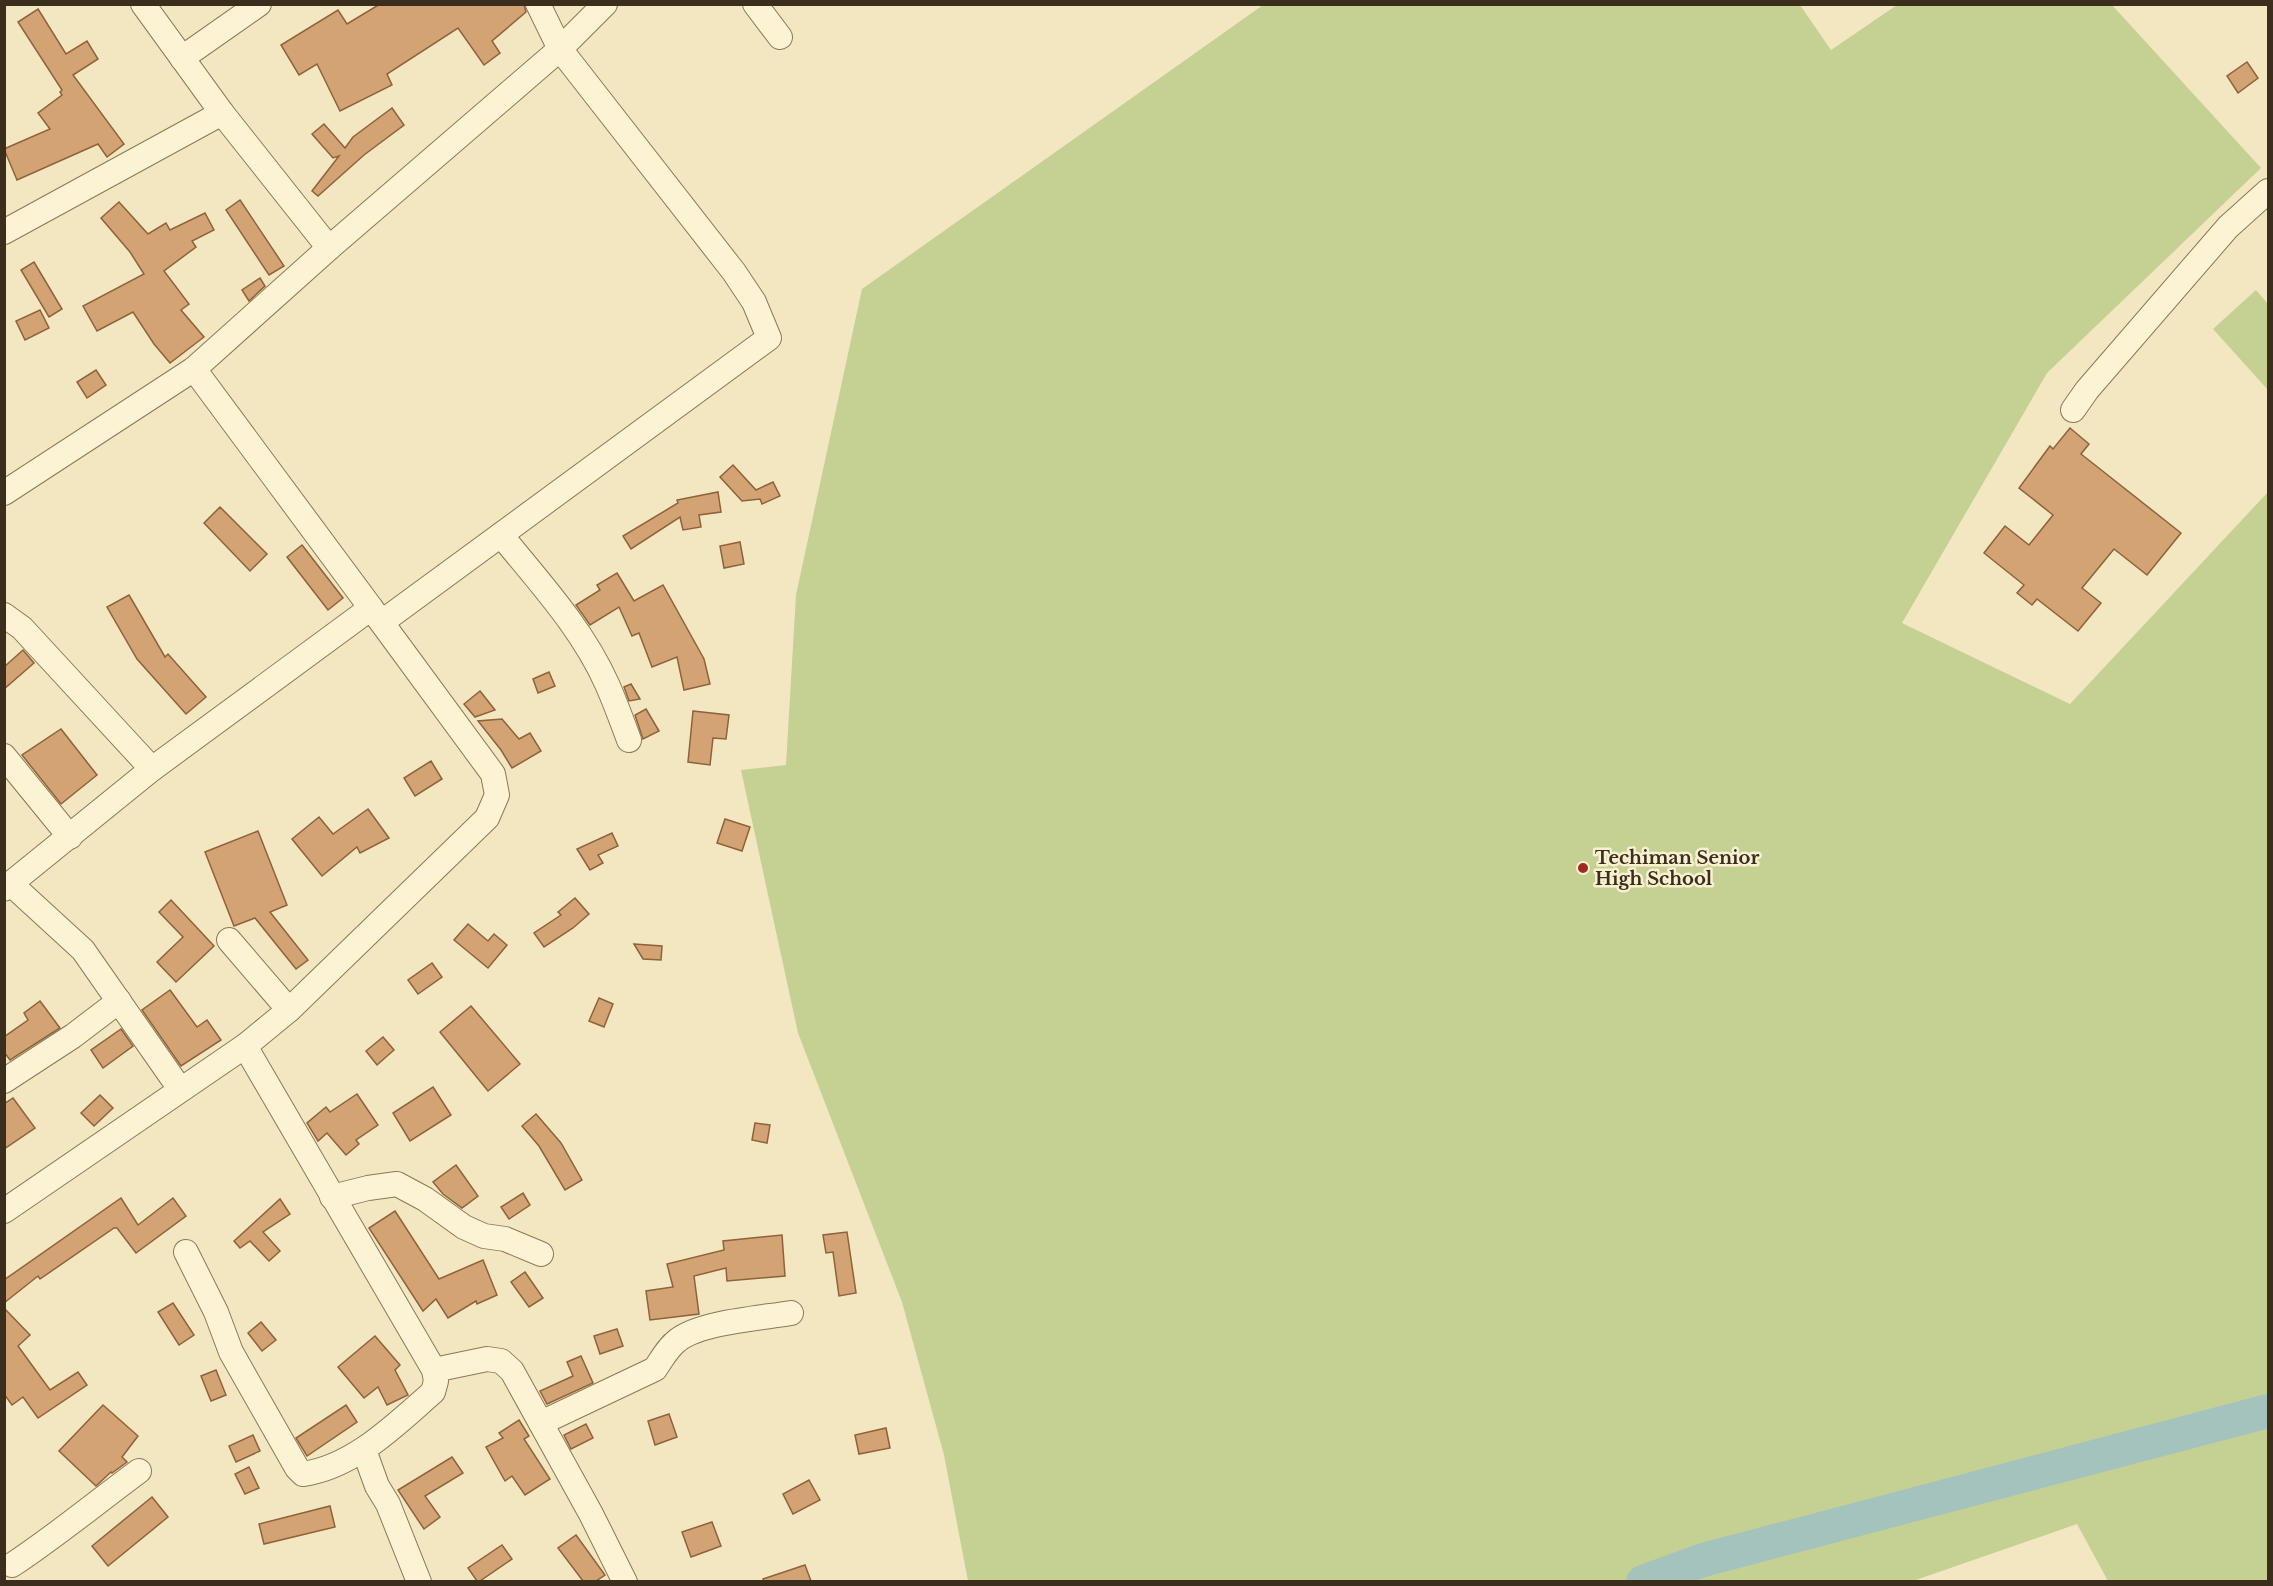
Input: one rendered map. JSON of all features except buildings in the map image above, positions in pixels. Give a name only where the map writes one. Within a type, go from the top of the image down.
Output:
[{"type":"street","points":[[143,4],[222,113],[329,248]]},
{"type":"street","points":[[182,58],[259,4]]},
{"type":"street","points":[[180,1089],[83,950],[8,886],[152,769],[501,535],[769,338],[754,302],[734,272],[561,49],[538,4]]},
{"type":"street","points":[[4,493],[194,369],[329,248],[561,49],[605,4]]},
{"type":"street","points":[[755,4],[780,37]]},
{"type":"street","points":[[4,232],[222,113]]},
{"type":"street","points":[[2073,410],[2087,390],[2138,335],[2228,227],[2268,191]]},
{"type":"street","points":[[4,1211],[245,1046],[289,1010],[487,818],[497,795],[493,774],[194,369]]},
{"type":"street","points":[[501,535],[564,612],[585,644],[607,682],[629,740]]},
{"type":"street","points":[[4,615],[22,628],[152,769]]},
{"type":"street","points":[[4,756],[70,837]]},
{"type":"street","points":[[229,940],[289,1010]]},
{"type":"street","points":[[4,1081],[73,1036],[119,1001]]},
{"type":"street","points":[[186,1252],[216,1312],[231,1352],[297,1468],[303,1474],[314,1473],[364,1450],[434,1392],[436,1381],[434,1370],[245,1046]]},
{"type":"street","points":[[332,1197],[397,1184],[425,1199],[464,1227],[484,1236],[505,1239],[542,1254]]},
{"type":"street","points":[[541,1423],[655,1370],[666,1352],[679,1339],[716,1324],[791,1313]]},
{"type":"street","points":[[434,1370],[487,1359],[501,1361],[512,1371],[626,1581]]},
{"type":"street","points":[[364,1450],[418,1581]]},
{"type":"street","points":[[12,1567],[139,1471]]},
{"type":"green space","name":"Techiman Senior High School","points":[[1263,5],[1800,5],[1831,50],[1897,5],[2112,5],[2261,168],[2047,373],[1902,623],[2070,704],[2268,492],[2268,1581],[2108,1581],[2077,1524],[1910,1582],[968,1581],[944,1455],[902,1302],[798,1033],[741,770],[786,765],[796,595],[862,289]]},
{"type":"green space","points":[[2256,290],[2268,304],[2268,390],[2213,329]]},
{"type":"waterway","points":[[1643,1582],[1703,1560],[2268,1411]]},
{"type":"place","name":"Techiman Senior High School","points":[[1583,868]]}]
